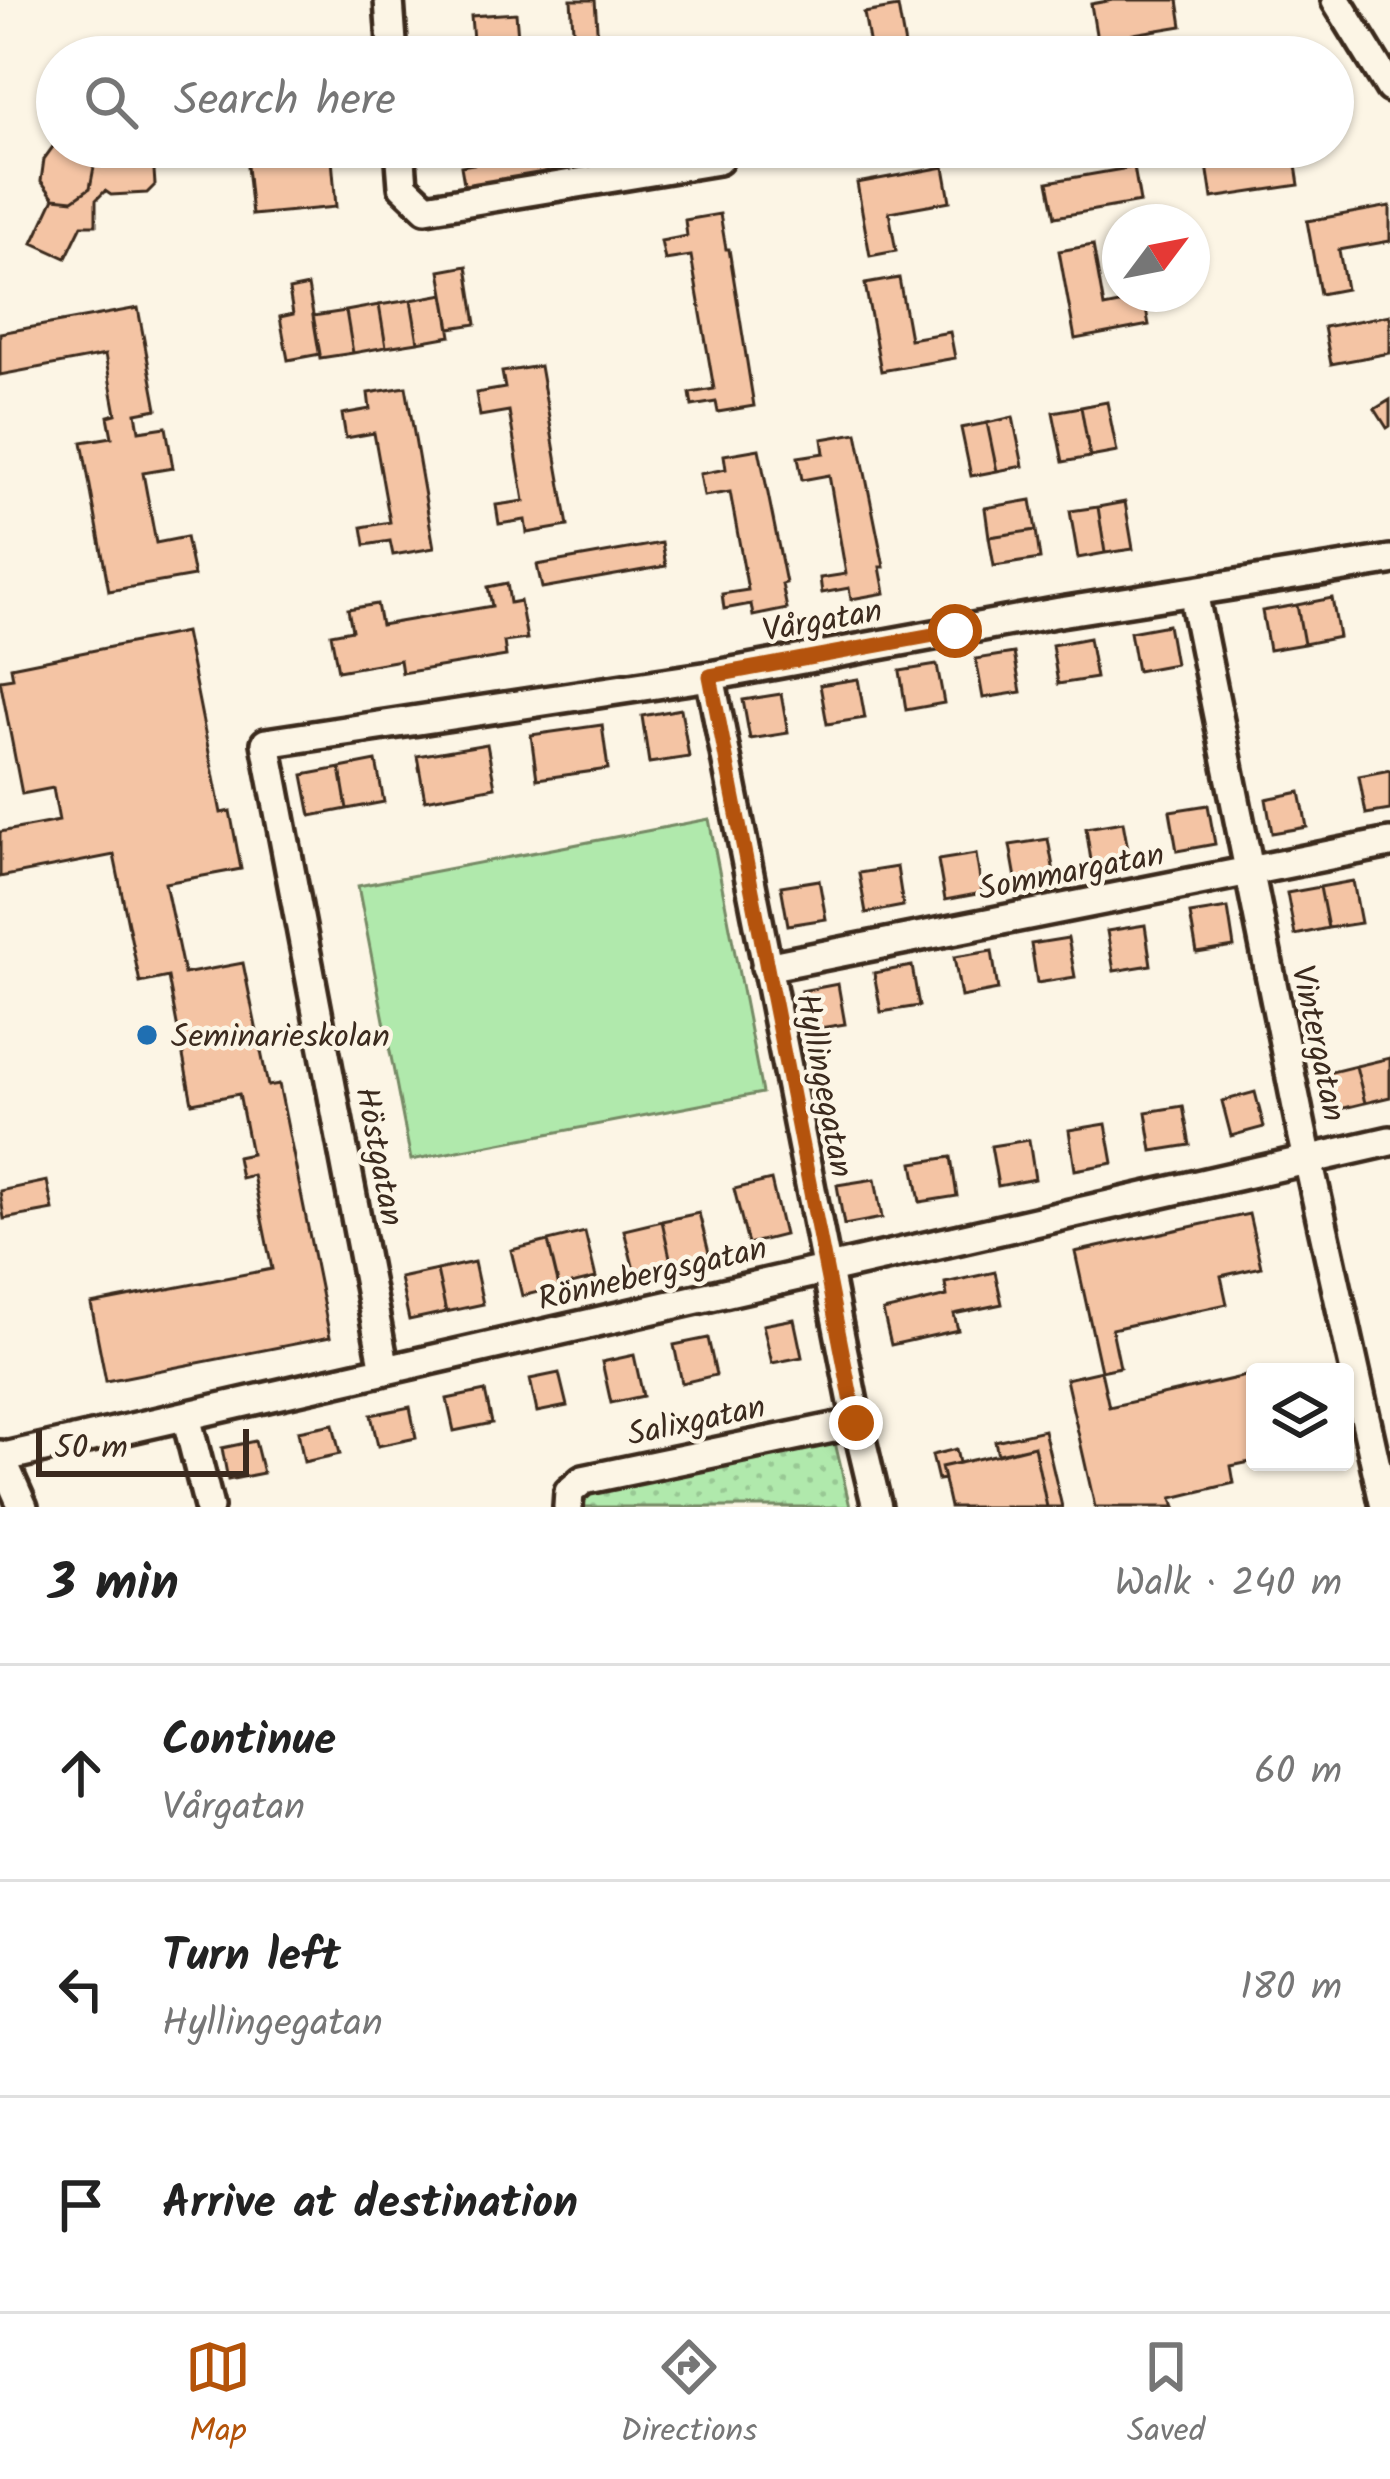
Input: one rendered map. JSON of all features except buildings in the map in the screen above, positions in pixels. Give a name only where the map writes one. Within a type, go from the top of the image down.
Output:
[{"type":"street","points":[[388,0],[391,36]]},
{"type":"street","points":[[1336,0],[1390,88]]},
{"type":"street","points":[[402,168],[403,186],[426,208],[669,168]]},
{"type":"street","name":"Vårgatan","points":[[266,743],[710,676],[1390,560]]},
{"type":"street","name":"Vintergatan","points":[[1193,592],[1308,1159],[1380,1436],[1385,1507]]},
{"type":"street","name":"Hyllingegatan","points":[[710,676],[856,1423],[877,1507]]},
{"type":"street","name":"Höstgatan","points":[[266,743],[385,1370]]},
{"type":"street","name":"Sommargatan","points":[[766,967],[1390,843]]},
{"type":"street","name":"Rönnebergsgatan","points":[[0,1457],[1390,1141]]},
{"type":"street","points":[[186,1416],[209,1507]]},
{"type":"street","name":"Salixgatan","points":[[568,1507],[569,1492],[583,1480],[856,1423]]},
{"type":"street","points":[[0,1457],[23,1507]]},
{"type":"green space","points":[[709,819],[762,1093],[411,1160],[358,886]]},
{"type":"green space","points":[[834,1438],[850,1507],[581,1507],[579,1498],[592,1489]]},
{"type":"place","name":"Seminarieskolan","points":[[147,1035]]},
{"type":"route","points":[[856,1423],[710,676],[955,631]]}]
